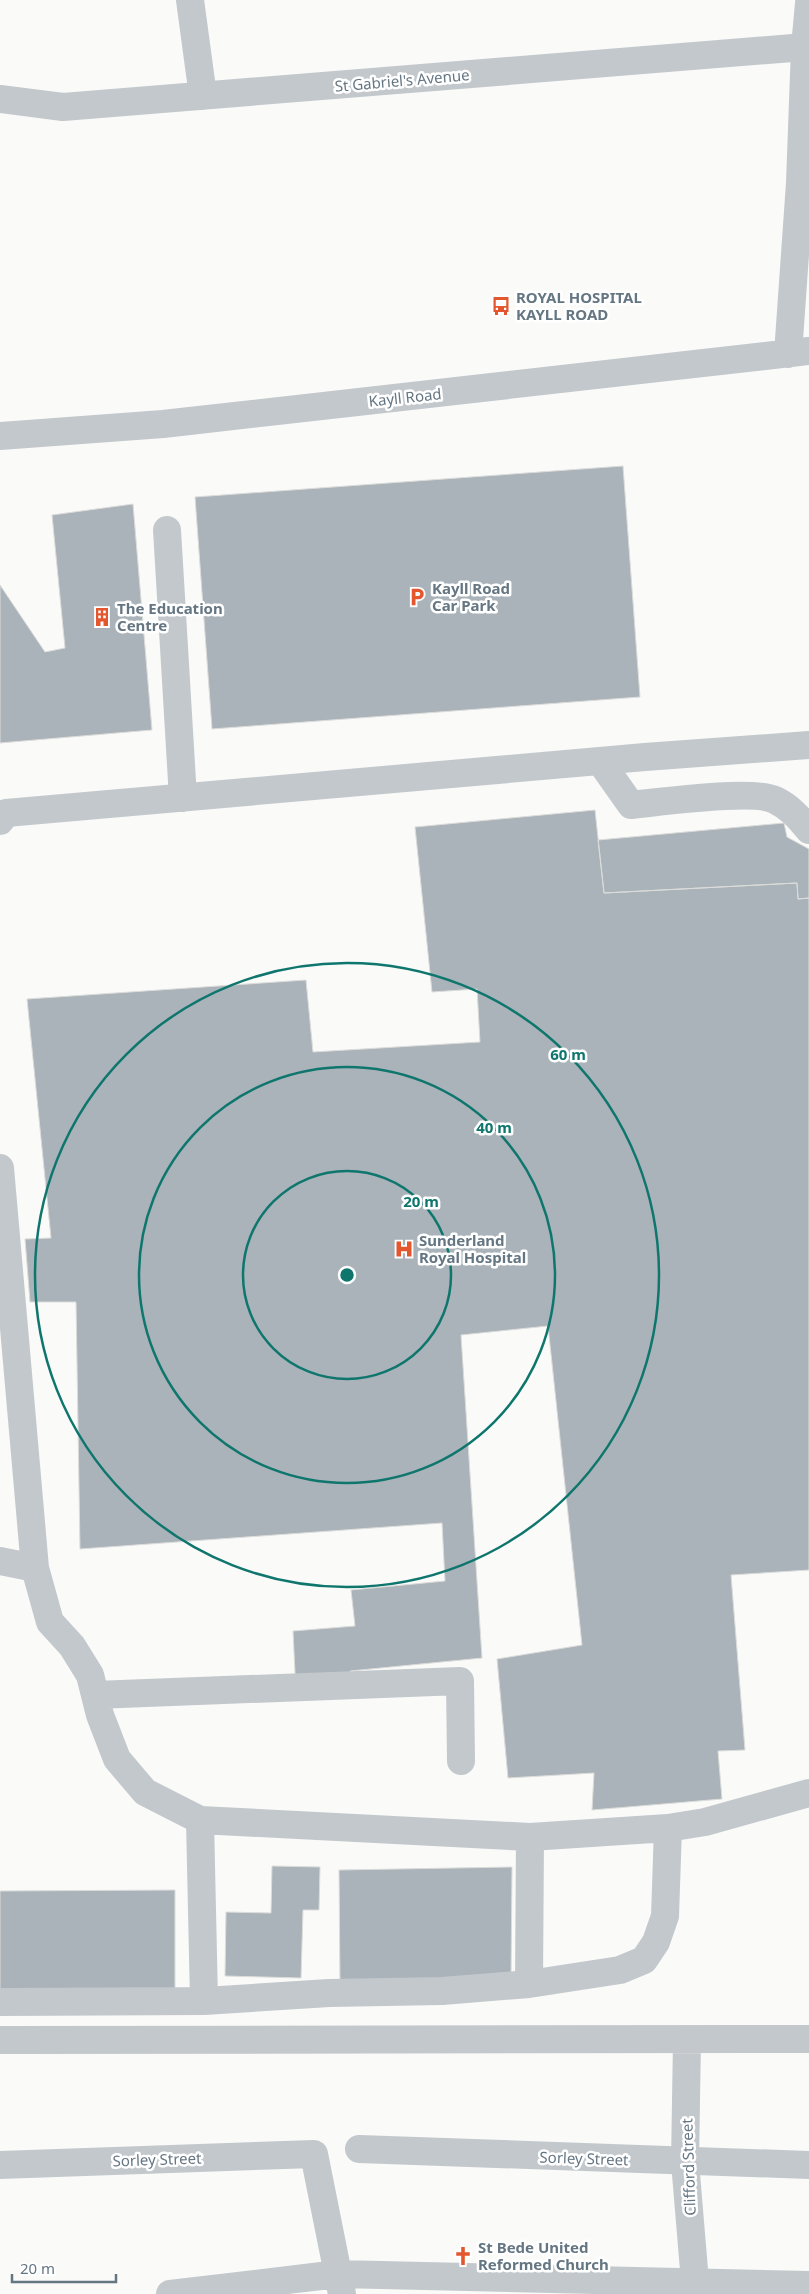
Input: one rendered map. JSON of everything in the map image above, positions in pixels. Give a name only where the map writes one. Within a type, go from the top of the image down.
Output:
[{"type":"street","points":[[190,0],[203,96]]},
{"type":"street","points":[[799,352],[809,3]]},
{"type":"street","name":"St Gabriel's Avenue","points":[[0,99],[63,107],[807,48]]},
{"type":"street","name":"Kayll Road","points":[[0,436],[162,424],[799,352]]},
{"type":"street","points":[[167,530],[183,798]]},
{"type":"street","points":[[0,821],[6,813],[600,761],[809,745]]},
{"type":"street","points":[[600,761],[631,805],[753,795],[774,799],[792,810],[809,830]]},
{"type":"street","points":[[0,1168],[10,1400],[35,1568],[50,1622],[72,1646],[90,1675],[117,1759],[145,1792],[200,1820],[530,1837],[668,1828],[705,1822],[809,1793]]},
{"type":"street","points":[[0,1561],[35,1568]]},
{"type":"street","points":[[95,1695],[460,1681],[461,1761]]},
{"type":"street","points":[[200,1820],[204,2001]]},
{"type":"street","points":[[0,2002],[204,2001],[329,1993],[442,1991],[529,1984],[620,1970],[644,1960],[656,1942],[665,1916],[668,1828]]},
{"type":"street","points":[[529,1984],[530,1837]]},
{"type":"street","points":[[0,2040],[809,2039]]},
{"type":"street","name":"Clifford Street","points":[[687,2040],[685,2162],[696,2288]]},
{"type":"street","name":"Sorley Street","points":[[359,2149],[685,2162],[809,2164]]},
{"type":"street","name":"Sorley Street","points":[[0,2164],[314,2154],[340,2284]]},
{"type":"street","points":[[170,2294],[340,2284],[696,2288],[809,2285]]},
{"type":"building","name":"Kayll Road Car Park","points":[[623,466],[640,697],[212,729],[195,497]]},
{"type":"building","name":"The Education Centre","points":[[133,504],[152,730],[0,743],[0,585],[45,652],[65,648],[52,515]]},
{"type":"building","points":[[595,810],[604,893],[797,883],[798,899],[809,898],[809,1570],[731,1575],[745,1750],[718,1751],[722,1799],[592,1810],[594,1773],[508,1778],[497,1659],[582,1645],[548,1326],[461,1335],[482,1658],[350,1671],[352,1688],[296,1693],[293,1631],[355,1626],[351,1590],[445,1581],[442,1523],[80,1549],[76,1302],[30,1302],[25,1239],[51,1238],[27,999],[306,980],[313,1052],[480,1042],[477,989],[432,992],[415,827]]},
{"type":"building","points":[[784,823],[787,837],[809,849],[809,898],[798,899],[797,883],[604,893],[598,840]]},
{"type":"building","points":[[272,1866],[320,1867],[319,1910],[303,1910],[301,1978],[225,1976],[226,1912],[271,1913]]},
{"type":"building","points":[[512,1867],[511,1978],[340,1985],[339,1870]]},
{"type":"building","points":[[175,1890],[175,1997],[0,1997],[0,1891]]},
{"type":"place","name":"ROYAL HOSPITAL KAYLL ROAD","points":[[501,306]]},
{"type":"place","name":"Kayll Road Car Park","points":[[417,597]]},
{"type":"place","name":"The Education Centre","points":[[102,617]]},
{"type":"place","name":"Sunderland Royal Hospital","points":[[404,1249]]},
{"type":"place","name":"St Bede United Reformed Church","points":[[463,2256]]}]
